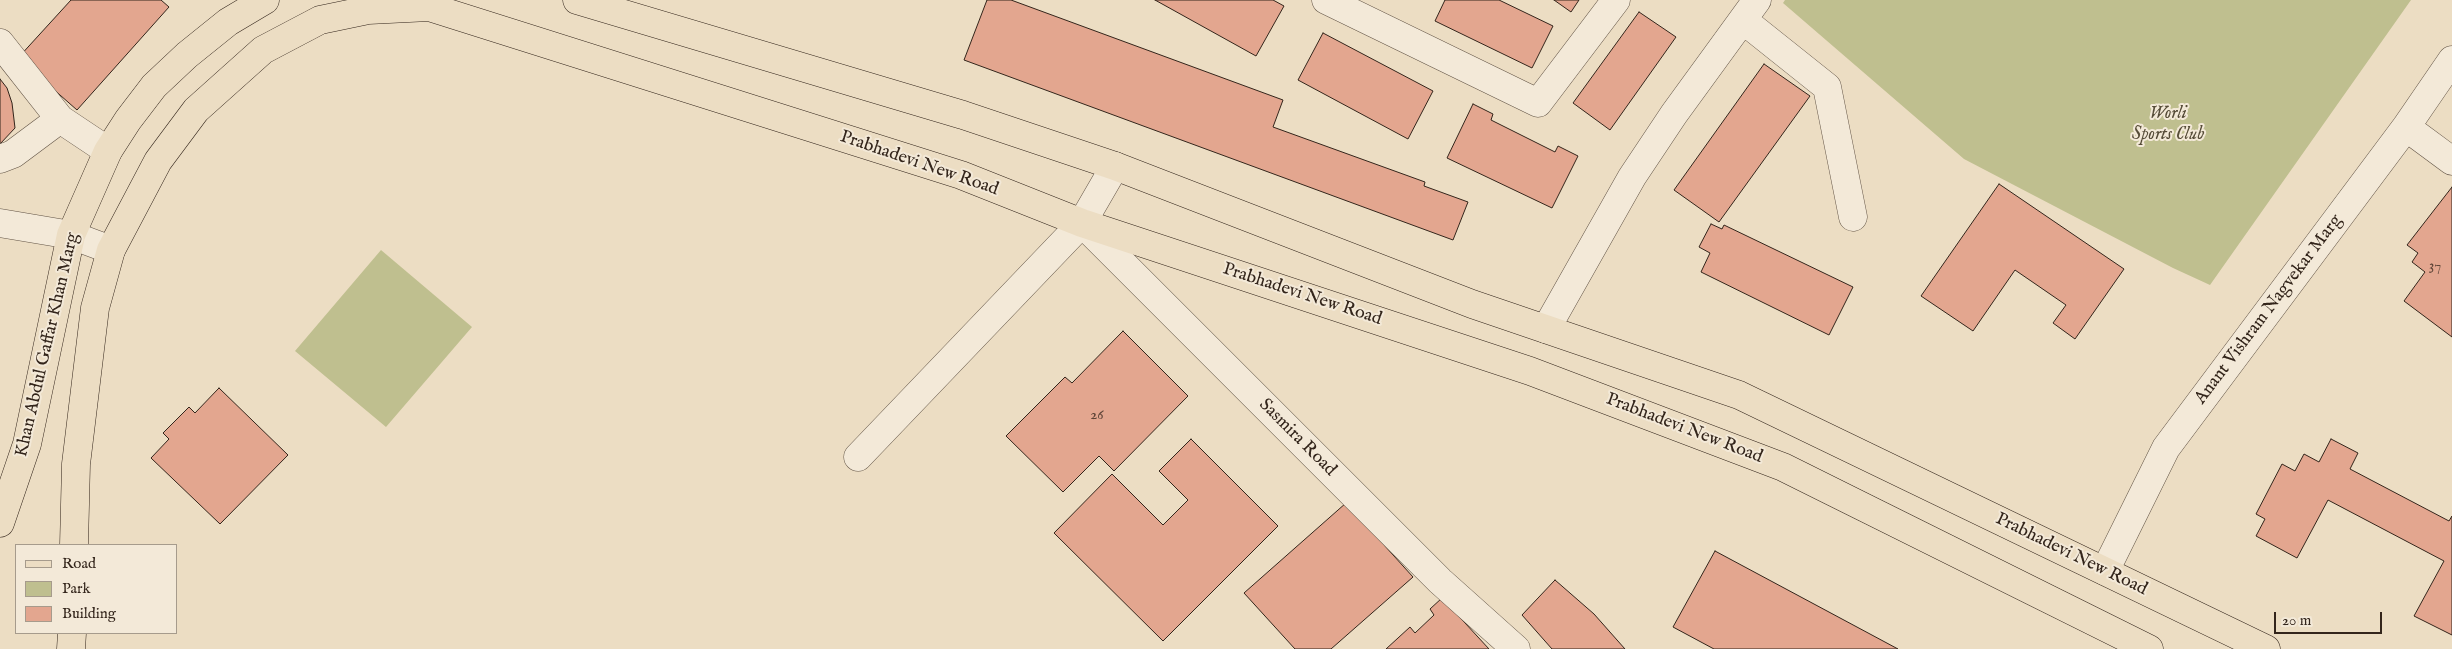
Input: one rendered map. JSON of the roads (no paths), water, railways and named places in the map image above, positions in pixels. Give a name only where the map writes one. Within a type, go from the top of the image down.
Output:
[{"type":"main road","name":"Khan Abdul Gaffar Khan Marg","points":[[0,523],[27,444],[71,235],[108,151],[128,120],[154,86],[186,55],[228,22],[265,0]]},
{"type":"main road","name":"Prabhadevi New Road","points":[[577,0],[963,115],[1115,166],[1472,304],[1739,395],[2266,649]]},
{"type":"main road","name":"Prabhadevi New Road","points":[[111,250],[158,161],[196,110],[263,50],[320,20],[368,10],[429,7],[961,175],[1082,222],[1530,370],[1783,467],[2149,649]]},
{"type":"main road","points":[[74,544],[76,464],[93,318],[111,250]]},
{"type":"main road","points":[[71,649],[72,634]]},
{"type":"street","points":[[1326,0],[1538,103],[1616,0]]},
{"type":"street","points":[[1546,329],[1632,177],[1674,114],[1750,10],[1827,87],[1853,217]]},
{"type":"street","points":[[0,43],[60,119],[108,151]]},
{"type":"street","name":"Anant Vishram Nagvekar Marg","points":[[2105,572],[2166,448],[2406,127],[2452,60]]},
{"type":"street","points":[[0,158],[14,154],[60,119]]},
{"type":"street","points":[[2406,127],[2452,161]]},
{"type":"street","points":[[858,457],[1082,222],[1115,166]]},
{"type":"street","name":"Sasmira Road","points":[[1082,222],[1440,581],[1516,649]]},
{"type":"street","points":[[0,223],[71,235],[111,250]]},
{"type":"park label","name":"Worli Sports Club","points":[[2168,124]]}]
